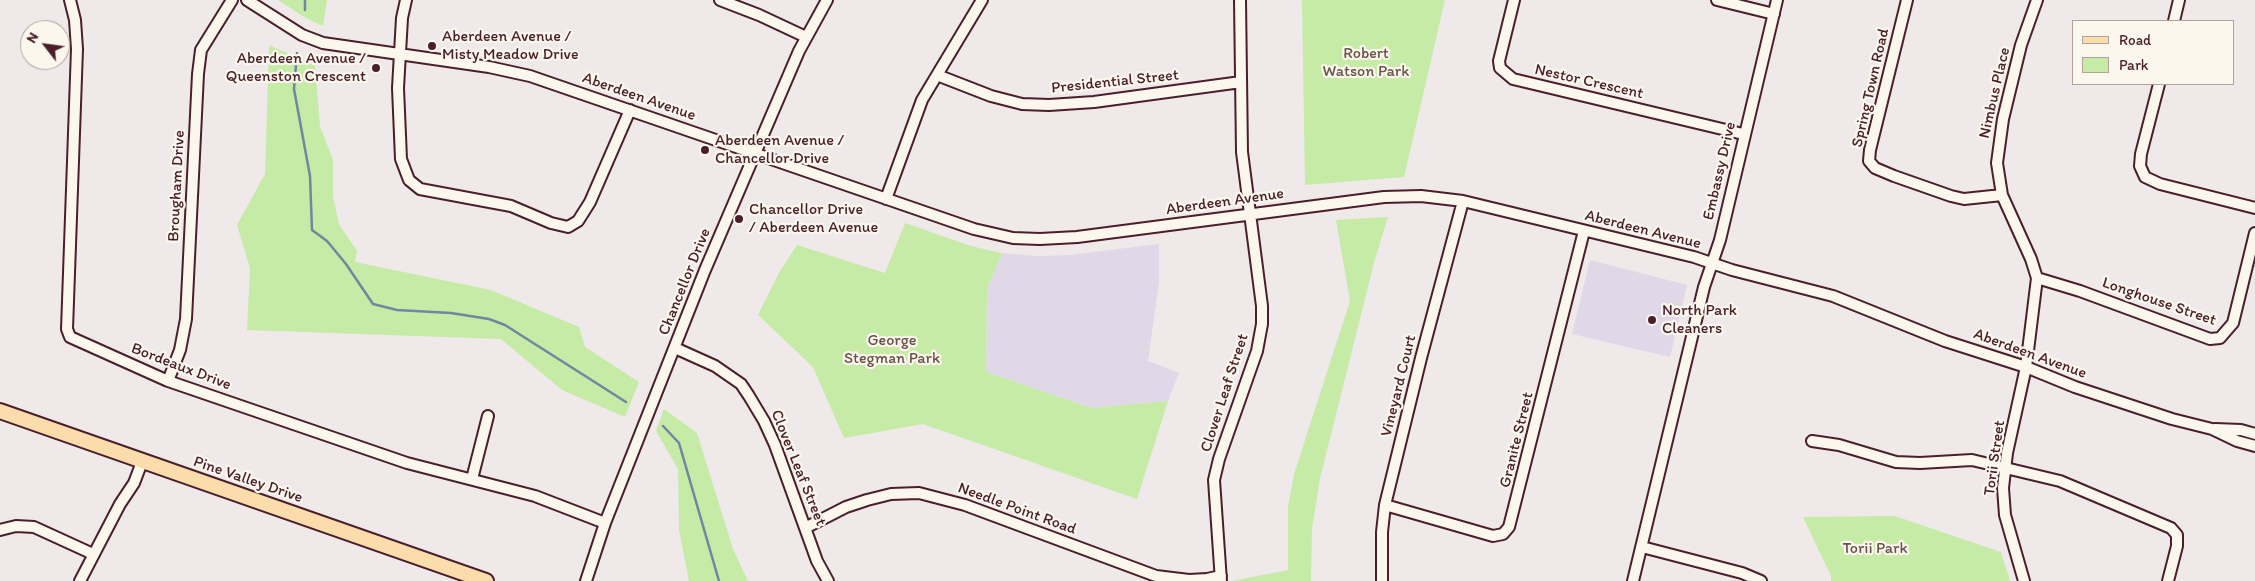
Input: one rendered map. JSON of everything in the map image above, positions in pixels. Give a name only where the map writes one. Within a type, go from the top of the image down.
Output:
[{"type":"main road","name":"Pine Valley Drive","points":[[0,411],[482,580]]},
{"type":"street","name":"Bordeaux Drive","points":[[70,0],[75,20],[78,49],[67,329],[70,338],[168,381],[407,463],[535,496],[606,523]]},
{"type":"street","name":"Brougham Drive","points":[[168,381],[180,350],[186,319],[198,74],[201,50],[232,0]]},
{"type":"street","name":"Aberdeen Avenue","points":[[247,0],[302,35],[323,43],[489,67],[530,76],[974,229],[1014,238],[1040,240],[1077,238],[1384,197],[1421,196],[1463,202],[1676,252],[1732,270],[1833,296],[1945,341],[2026,367],[2172,419],[2212,429],[2241,430],[2255,434]]},
{"type":"street","points":[[406,0],[402,18],[400,55],[401,159],[409,180],[420,189],[512,206],[561,226],[568,227],[578,221],[590,202],[630,110]]},
{"type":"street","points":[[720,0],[759,15],[806,37]]},
{"type":"street","name":"Chancellor Drive","points":[[586,581],[606,523],[675,348],[755,153],[806,37],[827,0]]},
{"type":"street","points":[[886,198],[918,108],[982,0]]},
{"type":"street","name":"Clover Leaf Street","points":[[1221,578],[1214,480],[1219,459],[1257,351],[1262,324],[1262,306],[1242,152],[1240,0]]},
{"type":"street","name":"Nestor Crescent","points":[[1514,0],[1499,61],[1500,68],[1512,79],[1744,134]]},
{"type":"street","points":[[1717,0],[1774,14]]},
{"type":"street","name":"Embassy Drive","points":[[1633,581],[1704,287],[1720,240],[1777,0]]},
{"type":"street","name":"Spring Town Road","points":[[1906,0],[1869,161],[1875,168],[1951,196],[1964,199],[2002,194]]},
{"type":"street","name":"Nimbus Place","points":[[2026,367],[2037,278],[2032,259],[2002,194],[1997,163],[1998,142],[2021,45],[2037,0]]},
{"type":"street","points":[[2174,20],[2180,0]]},
{"type":"street","name":"Presidential Street","points":[[937,75],[991,96],[1022,104],[1049,105],[1094,102],[1241,82]]},
{"type":"street","points":[[2159,85],[2141,154],[2140,166],[2145,177],[2160,184],[2255,208]]},
{"type":"street","name":"Vineyard Court","points":[[1382,581],[1382,532],[1385,506],[1421,358],[1463,202]]},
{"type":"street","name":"Granite Street","points":[[1385,506],[1493,536],[1503,534],[1509,527],[1584,231]]},
{"type":"street","name":"Longhouse Street","points":[[2037,278],[2080,291],[2210,339],[2220,338],[2233,323],[2255,233]]},
{"type":"street","name":"Clover Leaf Street","points":[[675,348],[715,366],[741,384],[771,434],[817,561],[828,581]]},
{"type":"street","name":"Torii Street","points":[[2024,581],[2002,500],[2006,467],[2026,367]]},
{"type":"street","points":[[472,479],[488,416]]},
{"type":"street","name":"Aberdeen Avenue","points":[[2212,429],[2236,441],[2255,446]]},
{"type":"street","points":[[1812,441],[1839,445],[1903,463],[1965,460],[2006,467],[2054,479],[2172,528],[2177,535],[2177,546],[2168,581]]},
{"type":"street","points":[[80,581],[93,554],[134,483],[142,462]]},
{"type":"street","name":"Needle Point Road","points":[[805,528],[846,507],[867,500],[891,494],[919,493],[965,505],[1156,576],[1189,580],[1221,578]]},
{"type":"street","points":[[0,530],[16,526],[34,527],[93,554]]},
{"type":"street","points":[[1642,547],[1742,573],[1761,581]]},
{"type":"shaded area","points":[[1159,244],[1159,282],[1148,361],[1179,373],[1168,401],[1092,408],[986,372],[987,289],[1002,253],[1038,256],[1069,255]]},
{"type":"shaded area","points":[[1590,260],[1687,285],[1670,357],[1572,334]]},
{"type":"green space","points":[[278,0],[327,0],[323,26],[306,18]]},
{"type":"green space","name":"Robert Watson Park","points":[[1302,0],[1445,0],[1404,177],[1305,185]]},
{"type":"green space","points":[[269,45],[315,66],[320,126],[333,160],[333,197],[339,224],[357,251],[355,262],[491,290],[579,327],[585,347],[639,382],[625,417],[562,390],[501,339],[247,330],[250,268],[237,225],[265,174]]},
{"type":"green space","points":[[1388,217],[1375,259],[1320,478],[1312,528],[1311,581],[1232,581],[1288,570],[1288,507],[1294,474],[1350,301],[1336,220]]},
{"type":"green space","name":"George Stegman Park","points":[[905,223],[971,246],[1002,253],[987,289],[986,372],[1092,408],[1168,401],[1137,499],[923,424],[844,438],[813,367],[758,315],[780,271],[797,245],[885,273]]},
{"type":"green space","points":[[664,409],[697,433],[733,549],[748,581],[689,581],[679,530],[678,469],[656,431]]},
{"type":"green space","name":"Torii Park","points":[[1895,516],[2001,552],[2010,581],[1831,581],[1831,576],[1803,517]]},
{"type":"waterway","points":[[305,0],[305,10]]},
{"type":"waterway","points":[[297,53],[294,89],[310,176],[312,230],[327,241],[346,264],[373,304],[397,310],[451,313],[489,319],[505,325],[626,402]]},
{"type":"waterway","points":[[663,426],[679,443],[719,581]]},
{"type":"place","name":"Aberdeen Avenue / Misty Meadow Drive","points":[[432,46]]},
{"type":"place","name":"Aberdeen Avenue / Queenston Crescent","points":[[376,68]]},
{"type":"place","name":"Aberdeen Avenue / Chancellor Drive","points":[[705,150]]},
{"type":"place","name":"Chancellor Drive / Aberdeen Avenue","points":[[739,219]]},
{"type":"place","name":"North Park Cleaners","points":[[1652,320]]}]
